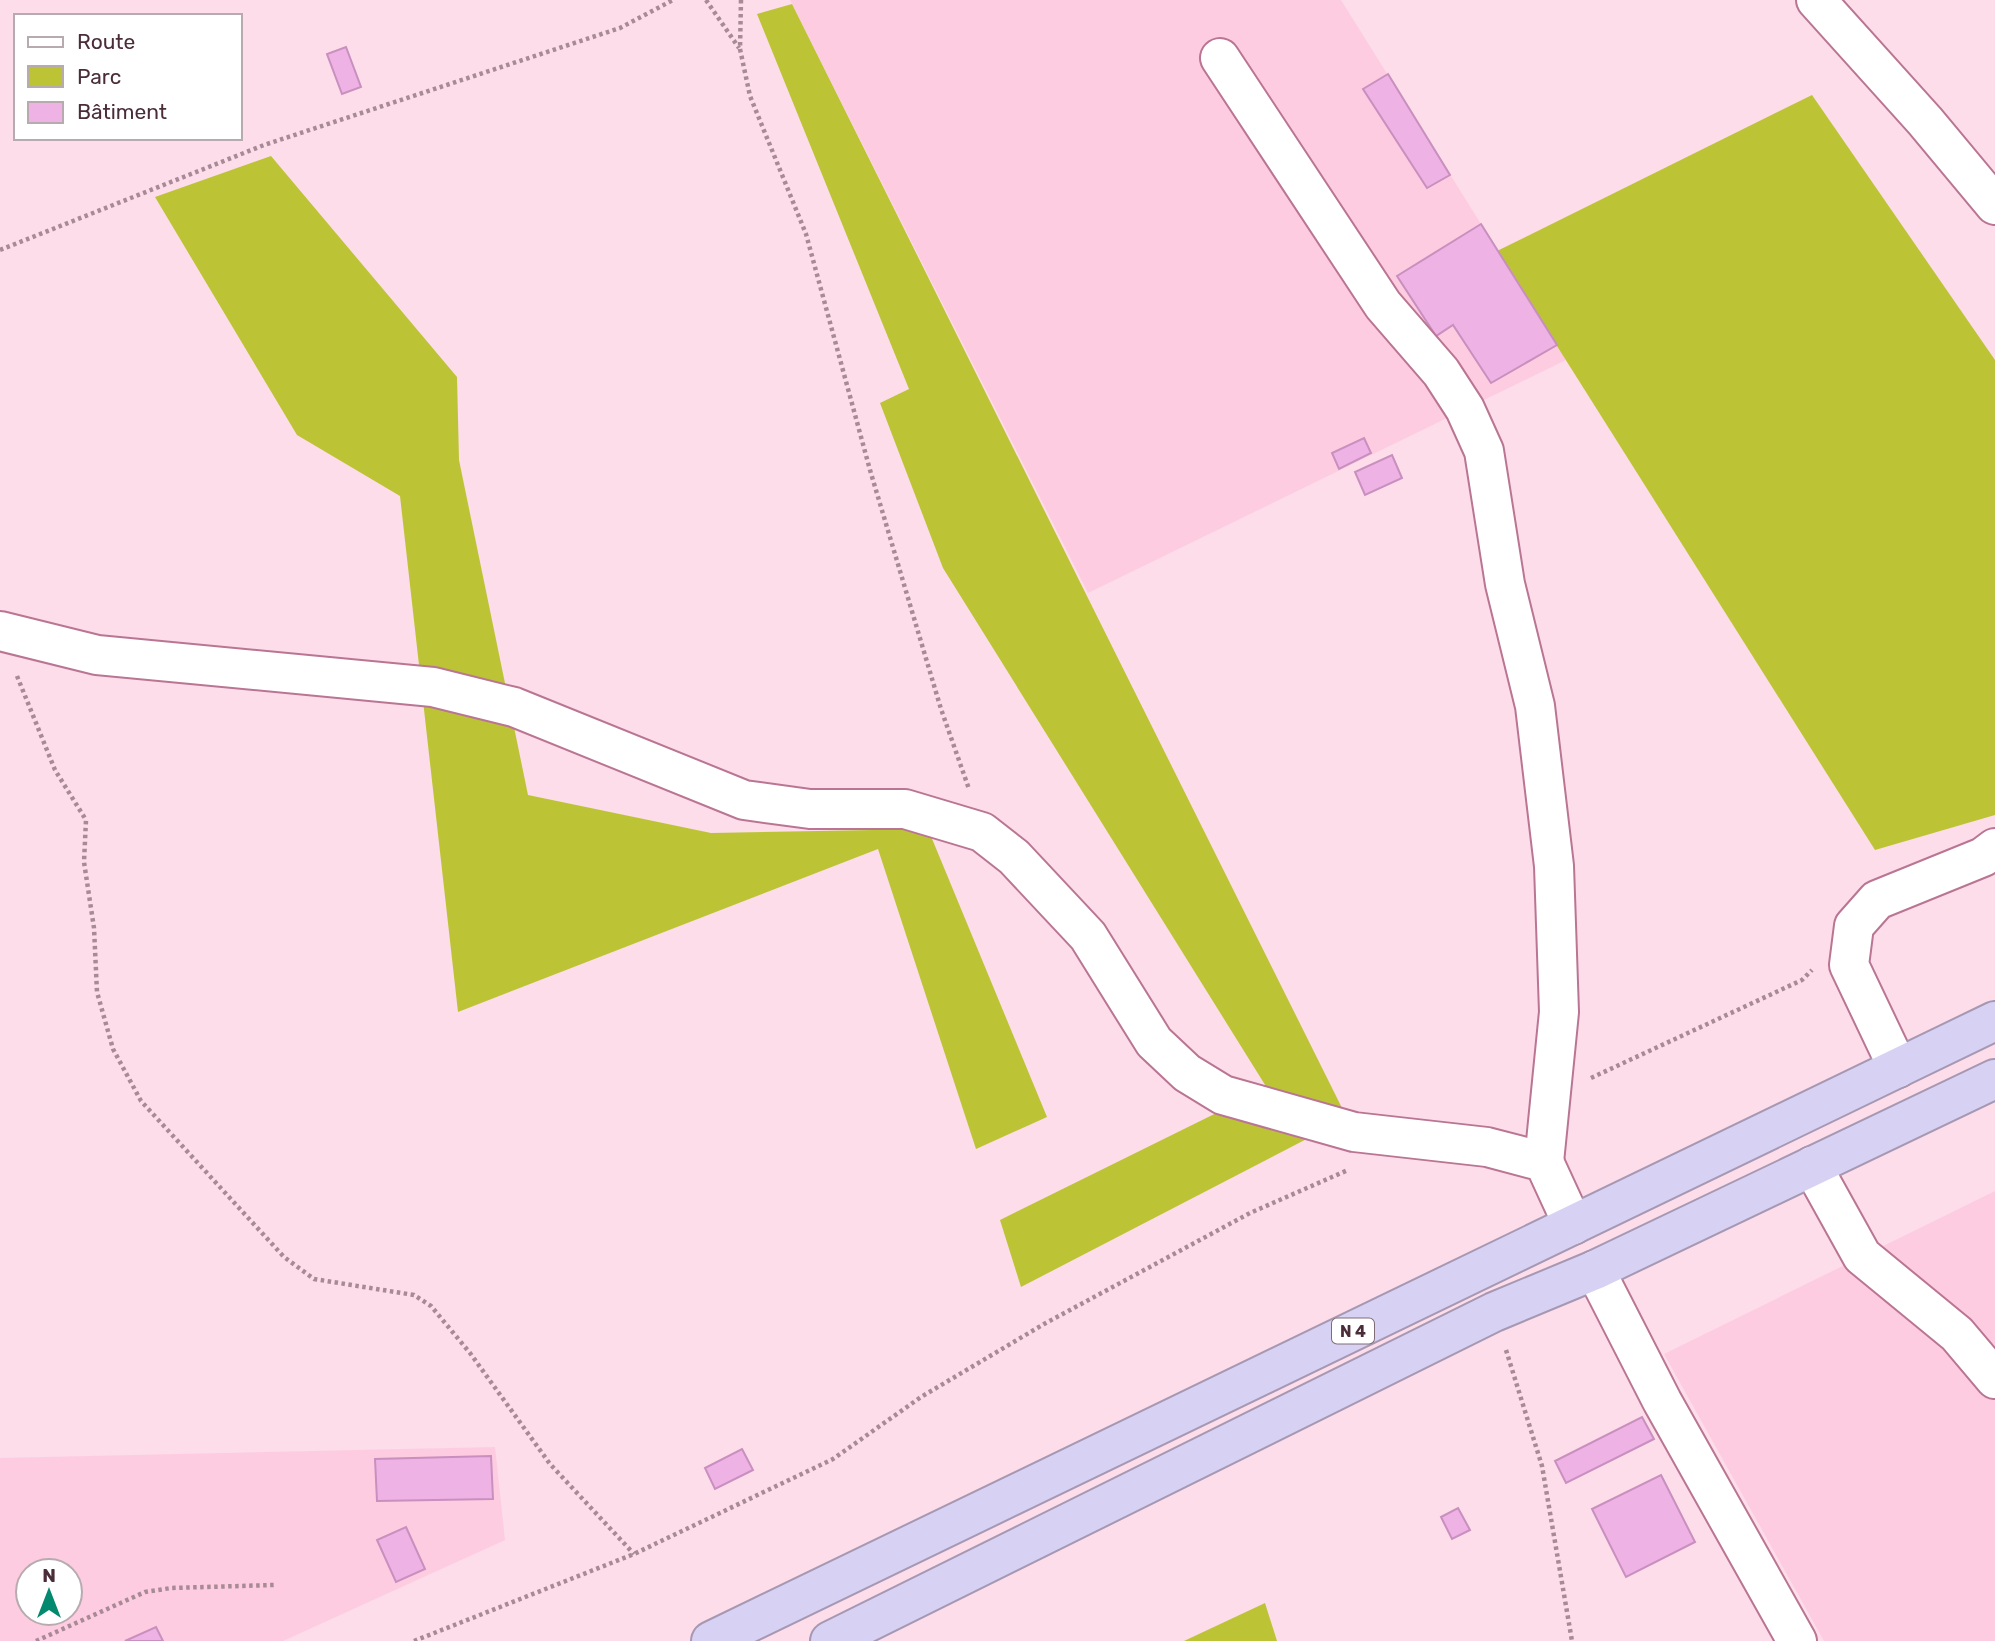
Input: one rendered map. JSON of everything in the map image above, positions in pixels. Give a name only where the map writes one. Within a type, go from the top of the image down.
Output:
[{"type":"highway","name":"N 4","points":[[711,1641],[1995,1021]]},
{"type":"highway","name":"N 4","points":[[830,1641],[1494,1312],[1595,1270],[1995,1079]]},
{"type":"street","points":[[1816,0],[1925,121],[1995,205]]},
{"type":"street","points":[[1220,58],[1382,304],[1441,372],[1465,409],[1484,451],[1505,584],[1535,706],[1554,866],[1559,1012],[1544,1162],[1573,1225]]},
{"type":"street","points":[[0,631],[97,655],[433,687],[513,707],[744,800],[810,808],[905,809],[982,832],[1014,858],[1088,936],[1154,1042],[1187,1073],[1223,1095],[1354,1132],[1487,1147],[1544,1162]]},
{"type":"street","points":[[1898,1068],[1849,965],[1854,926],[1877,900],[1983,858],[1995,848]]},
{"type":"street","points":[[1812,1166],[1862,1256],[1957,1334],[1995,1379]]},
{"type":"street","points":[[1595,1270],[1662,1401],[1797,1641]]},
{"type":"path","points":[[0,250],[264,145],[620,29],[673,0]]},
{"type":"path","points":[[706,0],[740,48]]},
{"type":"path","points":[[741,0],[740,48],[750,96],[806,234],[870,470],[941,709],[982,832]]},
{"type":"path","points":[[16,672],[55,770],[86,820],[84,862],[94,928],[97,992],[113,1049],[141,1101],[284,1257],[314,1279],[414,1295],[431,1306],[470,1353],[550,1464],[634,1554]]},
{"type":"path","points":[[1551,1093],[1591,1078],[1802,980],[1854,926]]},
{"type":"path","points":[[415,1641],[634,1554],[833,1459],[921,1396],[1044,1324],[1250,1213],[1352,1168]]},
{"type":"path","points":[[1494,1312],[1542,1466],[1572,1641]]},
{"type":"path","points":[[36,1641],[145,1592],[171,1588],[274,1586]]},
{"type":"shaded area","points":[[790,0],[1341,0],[1566,360],[1088,593]]},
{"type":"shaded area","points":[[1995,1191],[1995,1641],[1824,1641],[1664,1354]]},
{"type":"shaded area","points":[[495,1447],[505,1540],[283,1641],[0,1641],[0,1458]]},
{"type":"green space","points":[[792,4],[1347,1118],[1021,1287],[1000,1220],[1267,1088],[943,568],[880,403],[909,389],[757,14]]},
{"type":"green space","points":[[1812,95],[1995,360],[1995,815],[1875,850],[1497,251]]},
{"type":"green space","points":[[271,156],[457,377],[459,460],[528,795],[711,833],[928,829],[1047,1117],[976,1149],[878,849],[458,1012],[400,496],[297,435],[155,197]]},
{"type":"green space","points":[[1265,1603],[1277,1641],[1184,1641]]},
{"type":"building","points":[[346,47],[361,87],[342,94],[327,54]]},
{"type":"building","points":[[1388,74],[1450,175],[1427,188],[1363,89]]},
{"type":"building","points":[[1481,224],[1557,345],[1491,383],[1453,325],[1436,336],[1397,276]]},
{"type":"building","points":[[1364,438],[1371,453],[1339,469],[1332,453]]},
{"type":"building","points":[[1392,455],[1402,478],[1365,495],[1355,472]]},
{"type":"building","points":[[1642,1417],[1654,1439],[1566,1483],[1555,1461]]},
{"type":"building","points":[[742,1449],[753,1470],[715,1489],[705,1468]]},
{"type":"building","points":[[491,1456],[493,1499],[377,1501],[375,1459]]},
{"type":"building","points":[[1661,1475],[1695,1542],[1626,1577],[1592,1509]]},
{"type":"building","points":[[1458,1508],[1470,1530],[1452,1539],[1441,1517]]},
{"type":"building","points":[[406,1527],[425,1569],[396,1582],[377,1540]]},
{"type":"building","points":[[156,1627],[163,1641],[125,1641]]}]
